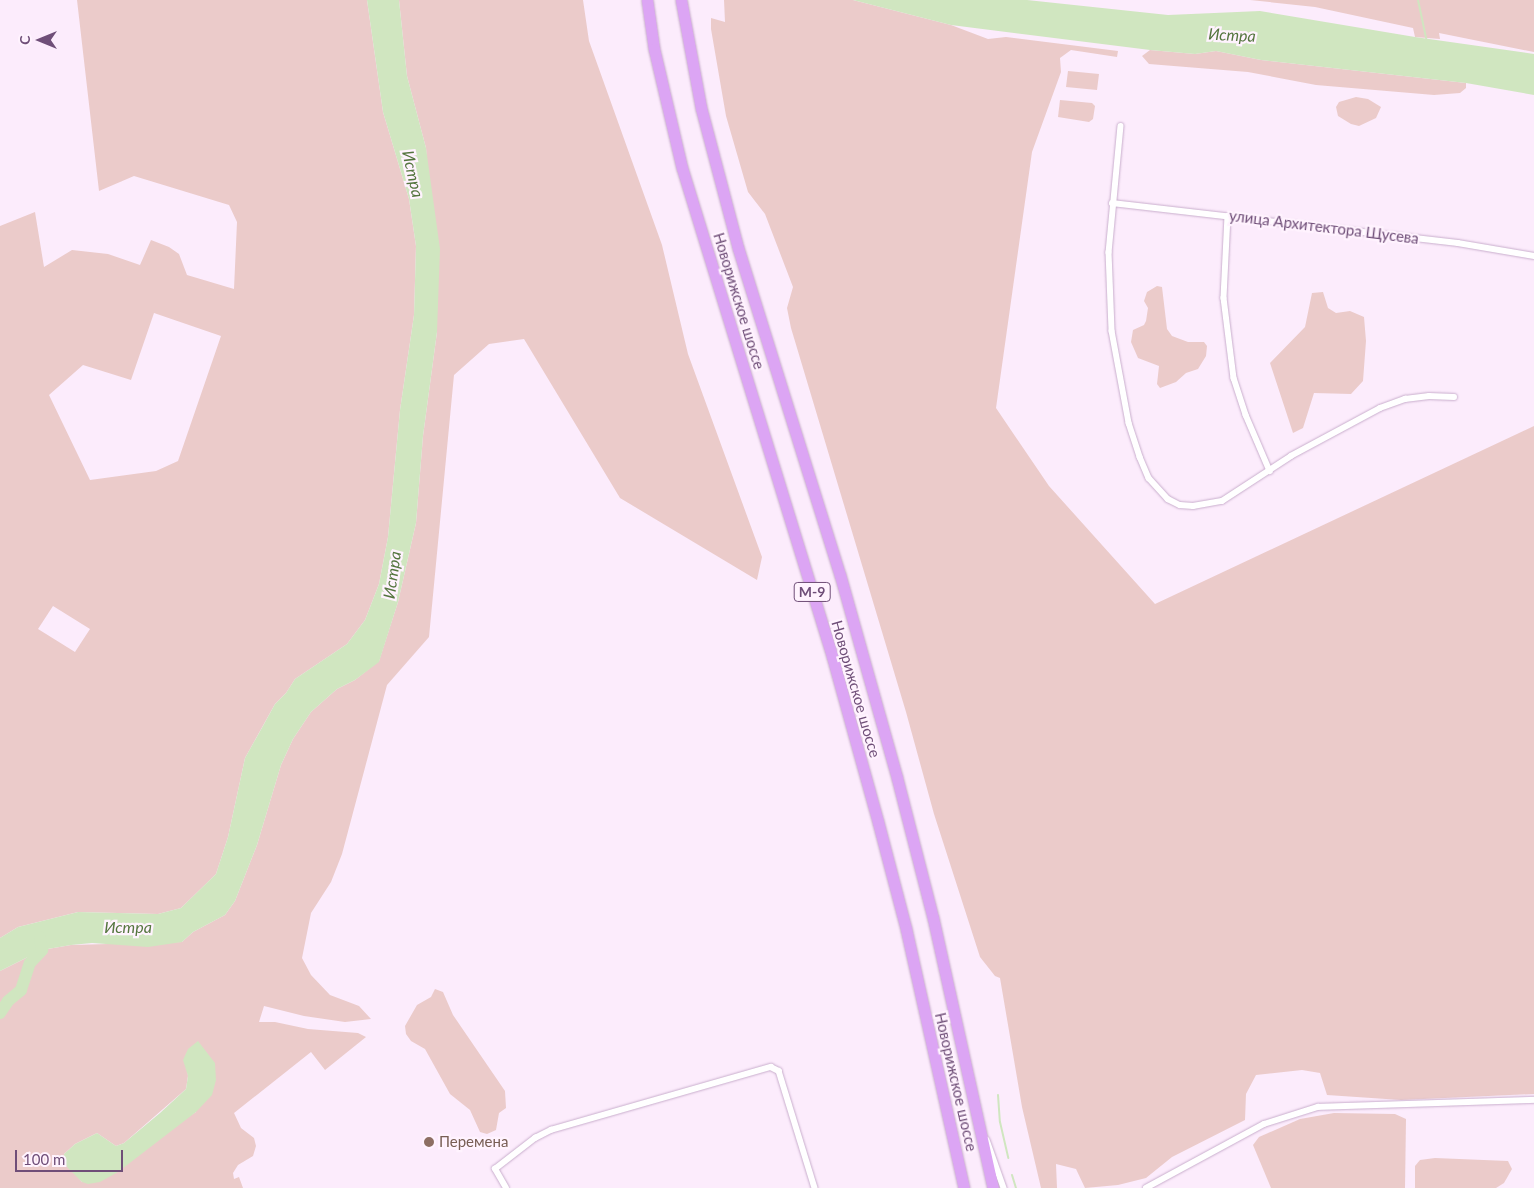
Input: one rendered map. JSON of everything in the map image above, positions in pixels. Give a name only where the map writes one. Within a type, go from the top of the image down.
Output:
[{"type":"highway","name":"Новорижское шоссе","points":[[647,0],[654,49],[682,168],[832,656],[878,822],[906,929],[964,1188]]},
{"type":"highway","name":"Новорижское шоссе","points":[[681,0],[700,108],[738,248],[840,575],[872,686],[933,918],[993,1188]]},
{"type":"street","points":[[1121,126],[1108,252],[1112,331],[1130,423],[1149,478],[1168,499],[1180,505],[1206,506],[1222,501],[1291,456],[1380,408],[1405,399],[1429,396],[1454,396]]},
{"type":"street","name":"улица Архитектора Щусева","points":[[1112,202],[1468,244],[1534,256]]},
{"type":"street","points":[[1228,216],[1224,298],[1234,378],[1246,415],[1270,471]]},
{"type":"street","points":[[506,1188],[495,1169],[535,1138],[552,1130],[772,1067],[779,1071],[815,1188]]},
{"type":"street","points":[[1146,1188],[1264,1124],[1318,1107],[1534,1100]]},
{"type":"street","points":[[978,1114],[1004,1188]]},
{"type":"shaded area","points":[[77,0],[367,0],[383,112],[409,199],[416,246],[414,315],[400,410],[388,537],[379,584],[365,620],[347,644],[295,679],[286,693],[275,704],[245,758],[228,837],[216,874],[181,908],[158,914],[78,912],[18,927],[0,938],[0,226],[35,212],[44,267],[72,250],[108,254],[140,265],[151,240],[169,247],[179,254],[187,275],[234,289],[237,222],[229,205],[134,176],[99,191]],"holes":[[[154,313],[221,336],[178,461],[156,471],[90,480],[49,395],[83,365],[131,380]],[[53,606],[90,629],[75,652],[38,629]]]},
{"type":"shaded area","points":[[399,0],[583,0],[589,41],[662,245],[688,354],[762,557],[757,580],[620,498],[524,339],[489,344],[454,375],[429,637],[387,685],[342,854],[331,882],[311,913],[302,958],[311,975],[330,995],[359,1006],[371,1019],[345,1022],[304,1016],[264,1006],[259,1022],[275,1022],[308,1029],[358,1033],[366,1037],[325,1070],[311,1052],[234,1113],[241,1128],[254,1138],[256,1146],[253,1156],[238,1165],[233,1173],[234,1179],[239,1177],[243,1188],[0,1188],[0,971],[42,950],[71,945],[182,942],[193,932],[225,915],[235,901],[257,845],[281,765],[293,739],[311,712],[337,689],[355,680],[379,661],[398,602],[416,523],[423,436],[437,332],[426,148],[407,76]],"holes":[[[187,1068],[196,1112],[82,1182],[64,1160],[64,1154],[75,1144],[97,1133],[116,1146],[124,1143],[186,1089]]]},
{"type":"shaded area","points":[[724,0],[853,0],[951,25],[988,39],[1006,37],[1118,51],[1117,57],[1071,50],[1060,58],[1061,72],[1032,152],[996,408],[1049,486],[1155,604],[1534,426],[1534,1094],[1401,1100],[1327,1095],[1320,1073],[1302,1070],[1256,1075],[1246,1094],[1245,1120],[1172,1157],[1146,1178],[1118,1185],[1085,1188],[1076,1169],[1056,1164],[1057,1188],[1041,1188],[1022,1107],[1000,978],[995,976],[980,957],[934,814],[906,712],[791,328],[787,308],[793,287],[765,214],[748,192],[726,116],[711,29],[711,18],[725,22]]},
{"type":"shaded area","points":[[1250,0],[1534,0],[1534,52],[1439,33],[1440,39],[1415,37],[1413,28],[1315,7]]},
{"type":"shaded area","points":[[1150,50],[1195,54],[1216,51],[1261,60],[1466,83],[1466,88],[1460,93],[1434,95],[1316,85],[1248,72],[1149,64],[1142,56]]},
{"type":"shaded area","points":[[1068,71],[1099,74],[1097,90],[1066,87]]},
{"type":"shaded area","points":[[1356,97],[1368,99],[1381,107],[1376,118],[1359,126],[1351,124],[1338,116],[1336,107],[1339,102]]},
{"type":"shaded area","points":[[1060,100],[1092,103],[1095,106],[1093,119],[1089,122],[1058,117]]},
{"type":"shaded area","points":[[1157,286],[1162,287],[1167,329],[1172,336],[1188,342],[1204,342],[1207,346],[1206,356],[1198,369],[1186,373],[1176,382],[1160,388],[1157,384],[1159,366],[1138,358],[1131,342],[1133,330],[1144,325],[1146,321],[1148,308],[1144,301],[1147,292]]},
{"type":"shaded area","points":[[1323,292],[1328,308],[1336,313],[1350,311],[1364,317],[1366,341],[1363,381],[1351,394],[1314,393],[1303,428],[1293,433],[1270,363],[1305,327],[1312,293]]},
{"type":"shaded area","points":[[435,989],[443,992],[453,1015],[505,1091],[506,1108],[499,1113],[496,1130],[487,1134],[480,1132],[470,1110],[450,1094],[425,1049],[411,1041],[406,1034],[405,1026],[417,1005],[431,997]]},
{"type":"shaded area","points":[[1334,1113],[1395,1114],[1406,1119],[1405,1188],[1271,1188],[1253,1145],[1259,1137],[1300,1119]]},
{"type":"shaded area","points":[[1435,1158],[1508,1161],[1512,1169],[1504,1183],[1496,1188],[1415,1188],[1415,1166],[1420,1160]]},
{"type":"water","name":"Истра","points":[[367,0],[399,0],[407,76],[426,148],[440,249],[437,332],[423,436],[416,523],[398,602],[379,662],[355,680],[337,689],[311,712],[293,739],[281,765],[257,845],[235,901],[225,915],[193,932],[182,942],[148,947],[92,943],[71,945],[42,950],[0,971],[0,938],[18,927],[78,912],[158,914],[181,908],[216,874],[228,837],[245,758],[275,704],[286,693],[295,679],[347,644],[365,620],[379,584],[388,537],[400,410],[414,315],[416,246],[409,199],[383,112]]},
{"type":"water","name":"Истра","points":[[853,0],[1027,0],[1168,15],[1260,11],[1415,37],[1534,54],[1534,95],[1466,83],[1261,60],[1216,51],[1195,54],[1150,50],[951,25]]},
{"type":"water","points":[[198,1041],[215,1063],[216,1080],[212,1095],[196,1112],[118,1172],[100,1182],[88,1184],[82,1182],[67,1167],[64,1154],[75,1144],[97,1133],[116,1146],[124,1143],[160,1113],[186,1089],[188,1076],[183,1060],[188,1049]]},
{"type":"waterway","points":[[1418,0],[1426,39]]},
{"type":"waterway","points":[[0,1013],[8,1001],[21,990],[30,963],[42,950],[40,937]]},
{"type":"waterway","points":[[998,1095],[1000,1122],[1008,1158]]},
{"type":"waterway","points":[[1012,1175],[1016,1188]]},
{"type":"place","name":"Перемена","points":[[429,1142]]}]
